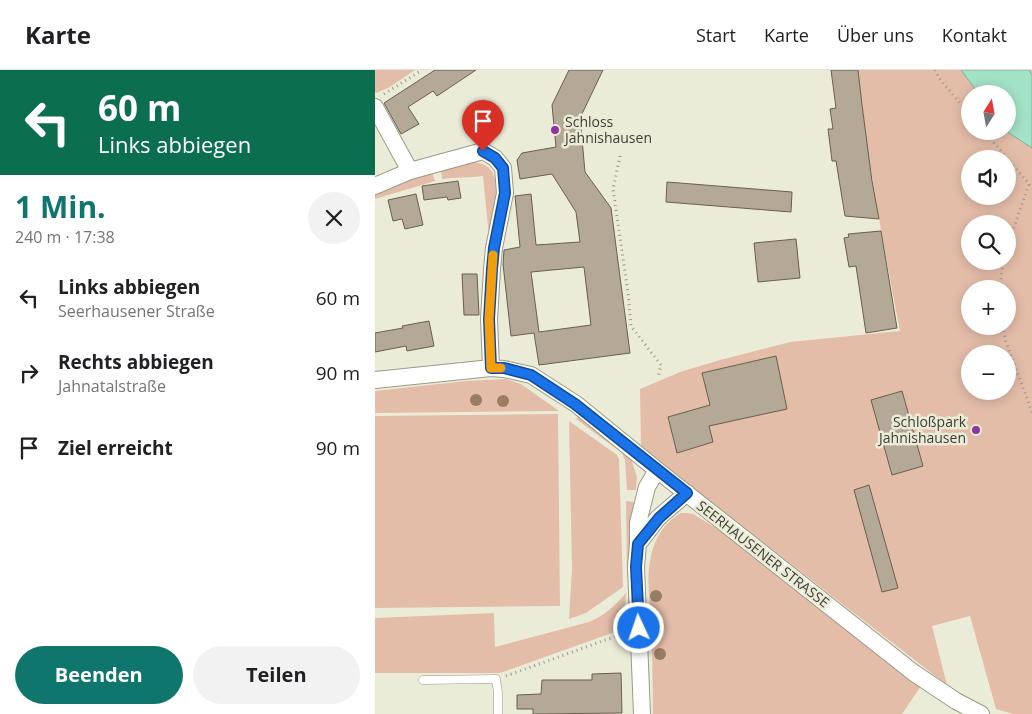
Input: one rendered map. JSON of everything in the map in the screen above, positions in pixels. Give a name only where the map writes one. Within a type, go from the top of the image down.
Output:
[{"type":"street","points":[[379,101],[410,171]]},
{"type":"street","points":[[375,186],[410,171],[483,151],[495,158],[503,168],[505,193],[494,248],[492,269],[489,319],[491,368]]},
{"type":"street","name":"SEERHAUSENER STRASSE","points":[[375,380],[491,368],[504,368],[531,375],[575,404],[914,673],[956,701],[981,714]]},
{"type":"street","points":[[642,714],[636,567],[638,523],[647,487],[657,470]]},
{"type":"street","points":[[638,544],[659,518],[687,493]]},
{"type":"lane","points":[[423,680],[496,680],[498,714]]},
{"type":"path","points":[[379,101],[422,70]]},
{"type":"path","points":[[935,70],[939,78],[961,104]]},
{"type":"path","points":[[992,140],[1032,189]]},
{"type":"path","points":[[620,156],[613,189],[631,326],[661,364],[658,377]]},
{"type":"path","points":[[1016,221],[1029,184]]},
{"type":"path","points":[[1005,335],[1032,412]]},
{"type":"path","points":[[496,680],[639,628]]},
{"type":"shaded area","points":[[375,70],[415,70],[388,88],[376,93]]},
{"type":"shaded area","points":[[858,70],[1032,70],[1032,714],[1013,714],[996,709],[970,616],[932,626],[947,685],[641,446],[640,389],[680,372],[790,342],[900,331],[866,136]]},
{"type":"shaded area","points":[[961,70],[1029,70],[1032,75],[1032,148],[1016,138],[1016,85],[972,85]]},
{"type":"shaded area","points":[[468,162],[486,166],[492,171],[495,178],[496,194],[490,246],[483,176],[442,179],[441,169]]},
{"type":"shaded area","points":[[432,172],[435,181],[375,199],[375,193]]},
{"type":"shaded area","points":[[506,379],[521,384],[559,411],[375,413],[375,391],[466,381]]},
{"type":"shaded area","points":[[558,414],[560,606],[375,608],[375,416]]},
{"type":"shaded area","points":[[579,416],[631,459],[637,477],[636,490],[627,490],[625,460],[622,453],[576,419]]},
{"type":"shaded area","points":[[569,421],[617,455],[619,459],[623,587],[586,613],[569,619],[572,569]]},
{"type":"shaded area","points":[[626,501],[634,502],[630,530],[628,577],[627,577]]},
{"type":"shaded area","points":[[681,513],[693,514],[726,534],[921,686],[902,714],[653,714],[652,636],[658,631],[658,622],[650,605],[649,566],[656,541],[662,531],[670,521]]},
{"type":"shaded area","points":[[626,593],[623,629],[500,673],[375,673],[375,618],[494,613],[495,647],[589,622],[614,606]]},
{"type":"building","points":[[435,70],[476,70],[437,96],[433,91],[408,107],[419,124],[401,134],[384,103]]},
{"type":"building","points":[[569,70],[603,70],[580,118],[585,172],[611,208],[630,353],[539,365],[534,333],[511,336],[503,264],[504,250],[520,247],[515,196],[531,194],[536,245],[580,242],[576,212],[552,174],[520,179],[517,160],[522,153],[556,147],[552,105]],"holes":[[[584,267],[591,325],[539,332],[531,272]]]},
{"type":"building","points":[[831,70],[858,70],[872,181],[879,219],[845,216],[836,161],[832,161],[828,129],[833,129],[830,109],[836,108]]},
{"type":"building","points":[[458,181],[461,198],[448,200],[447,197],[424,200],[422,186]]},
{"type":"building","points":[[667,182],[792,192],[791,212],[666,202]]},
{"type":"building","points":[[416,194],[423,225],[405,229],[402,219],[393,221],[388,200]]},
{"type":"building","points":[[881,231],[897,328],[866,333],[856,266],[849,267],[844,238],[849,237],[848,234]]},
{"type":"building","points":[[796,239],[800,278],[758,282],[754,243]]},
{"type":"building","points":[[462,274],[477,274],[479,315],[464,315]]},
{"type":"building","points":[[429,321],[434,346],[407,351],[406,346],[375,352],[375,333]]},
{"type":"building","points":[[776,356],[787,409],[709,426],[713,442],[677,453],[668,417],[710,405],[702,373]]},
{"type":"building","points":[[902,391],[923,466],[892,475],[871,400]]},
{"type":"building","points":[[869,485],[898,588],[882,592],[854,490]]},
{"type":"building","points":[[621,673],[622,713],[533,714],[533,709],[517,709],[517,695],[541,694],[542,680],[592,680],[592,674]]},
{"type":"slow traffic","points":[[493,255],[489,319],[491,368],[501,368]]},
{"type":"place","name":"Schloss Jahnishausen","points":[[555,130]]},
{"type":"place","name":"Schloßpark Jahnishausen","points":[[976,430]]},
{"type":"route","points":[[483,151],[495,158],[503,168],[505,193],[494,248],[492,269],[489,319],[491,368],[504,368],[531,375],[575,404],[687,493],[659,518],[638,544],[636,567],[639,628]]}]
